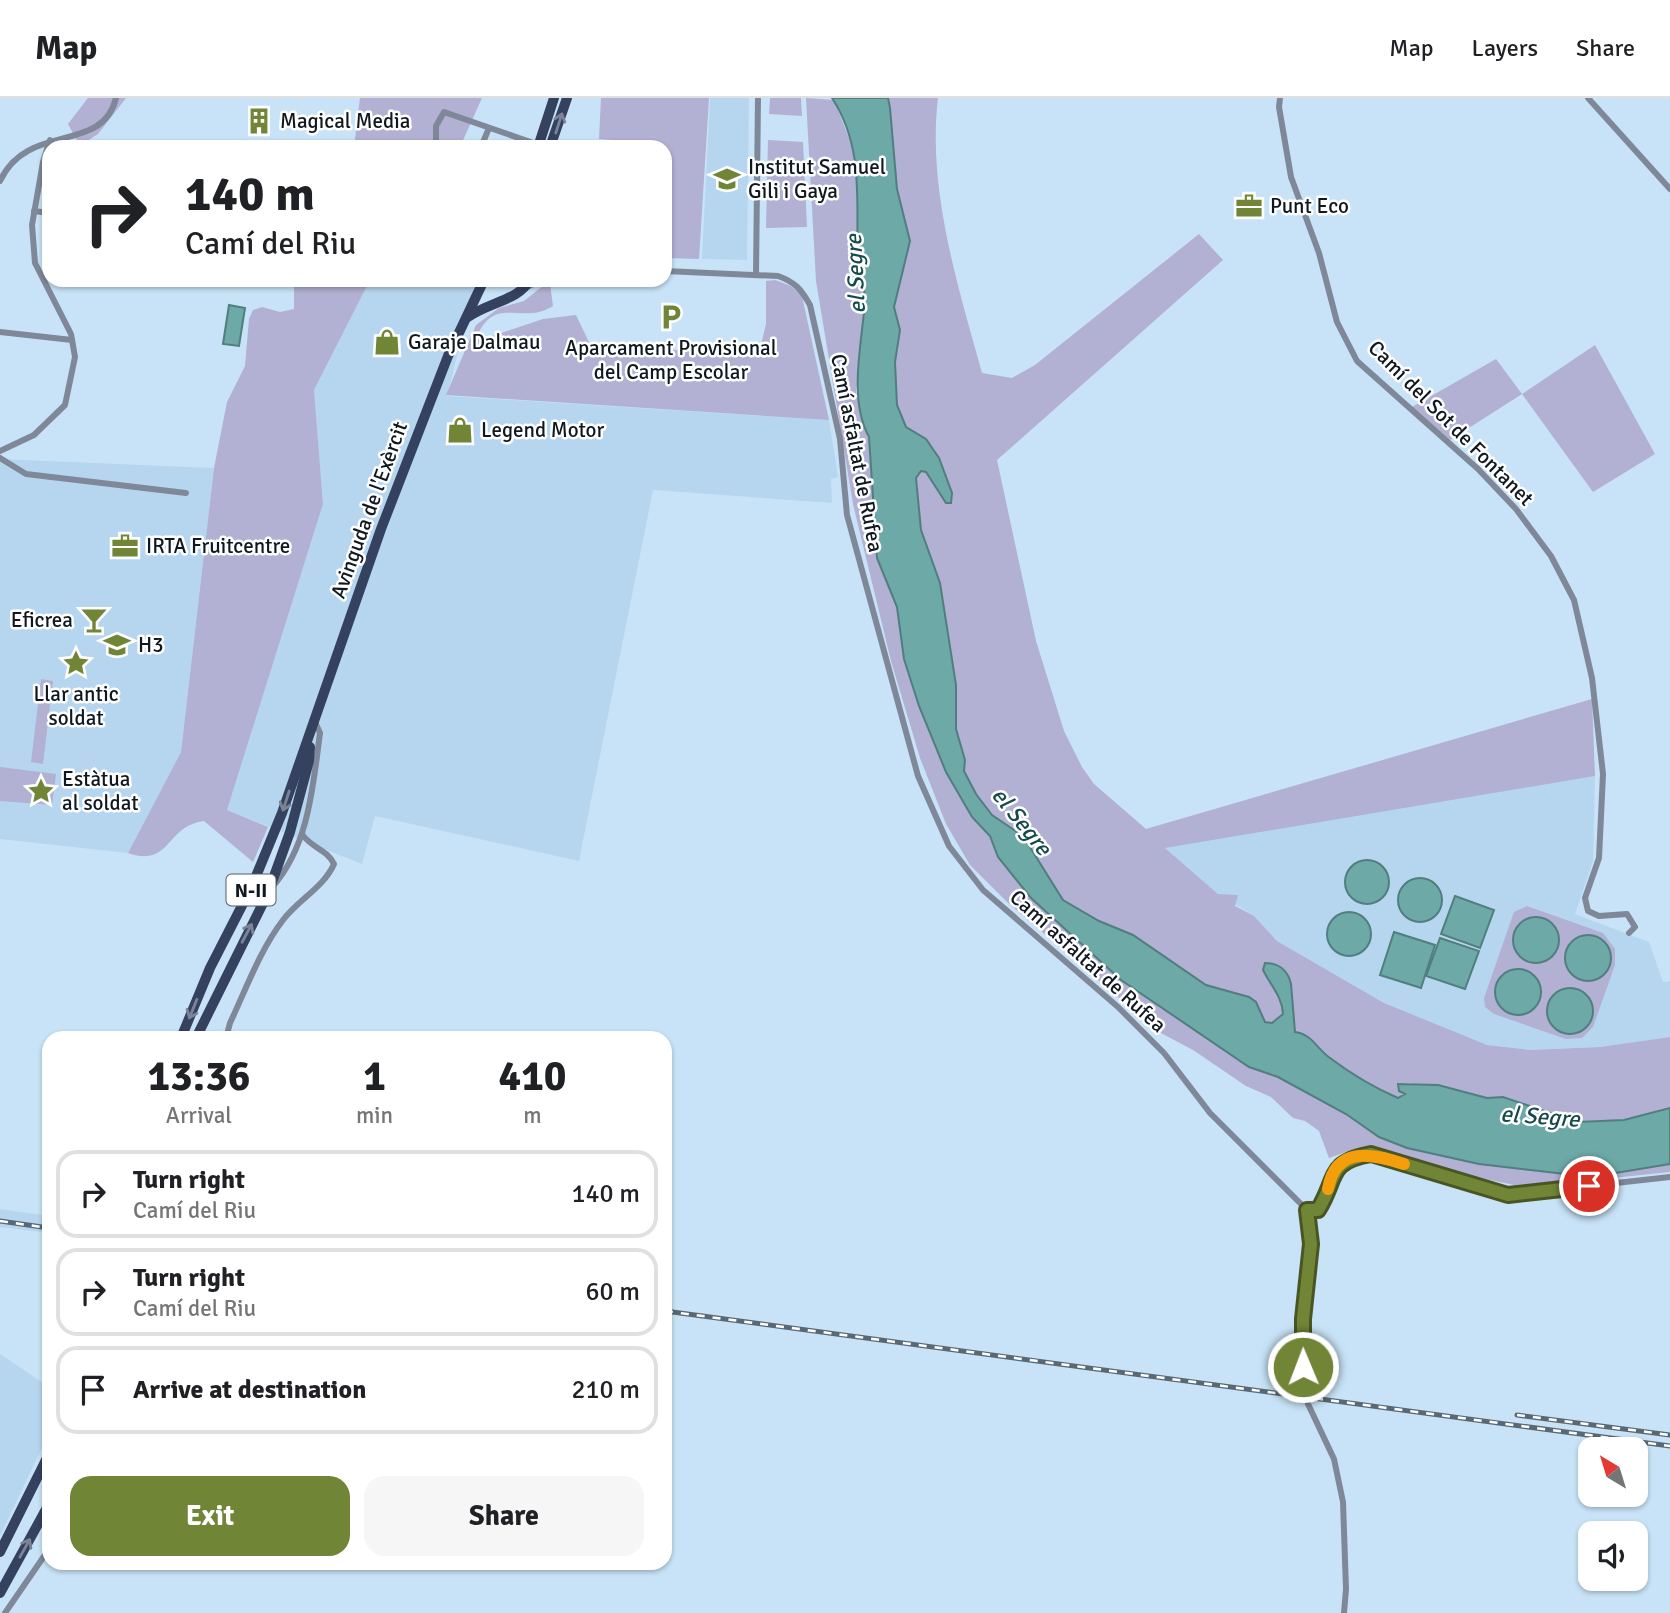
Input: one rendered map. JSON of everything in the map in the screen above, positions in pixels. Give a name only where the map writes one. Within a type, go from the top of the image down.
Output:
[{"type":"main road","points":[[544,140],[554,98]]},
{"type":"main road","points":[[546,140],[567,98]]},
{"type":"main road","name":"Avinguda de l'Exèrcit","points":[[184,1031],[210,968],[252,886],[311,738],[381,529],[448,356],[480,287]]},
{"type":"main road","name":"N-II","points":[[487,287],[492,294],[506,298]]},
{"type":"main road","points":[[467,317],[485,305],[516,296],[525,287]]},
{"type":"main road","name":"Avinguda de l'Exèrcit","points":[[199,1031],[268,893],[303,785],[311,738]]},
{"type":"main road","points":[[0,1541],[42,1462]]},
{"type":"main road","points":[[0,1552],[42,1467]]},
{"type":"main road","points":[[0,1592],[42,1517]]},
{"type":"street","points":[[50,140],[88,132],[109,116],[116,98]]},
{"type":"street","points":[[672,271],[755,274],[758,98]]},
{"type":"street","name":"Camí del Sot de Fontanet","points":[[1280,98],[1279,107],[1291,177],[1319,253],[1337,322],[1357,361],[1450,443],[1516,509],[1551,556],[1574,600],[1592,678],[1603,774],[1600,858],[1585,898],[1588,911],[1599,916],[1628,914],[1635,927],[1629,933]]},
{"type":"street","points":[[1588,98],[1670,189]]},
{"type":"street","points":[[436,140],[436,127],[444,112],[525,140]]},
{"type":"street","points":[[484,140],[489,128]]},
{"type":"street","points":[[0,181],[27,150],[42,143]]},
{"type":"street","points":[[42,167],[32,225],[35,263],[42,278]]},
{"type":"street","points":[[34,211],[42,212]]},
{"type":"street","name":"Camí asfaltat de Rufea","points":[[755,274],[793,282],[810,305],[840,439],[847,515],[918,776],[949,846],[983,890],[1118,1007],[1164,1053],[1210,1112],[1307,1210]]},
{"type":"street","points":[[0,451],[34,435],[65,405],[75,358],[72,340],[47,287]]},
{"type":"street","points":[[0,332],[72,340]]},
{"type":"street","points":[[0,458],[26,474],[186,493]]},
{"type":"street","points":[[268,893],[296,852],[302,834],[320,733],[315,722]]},
{"type":"street","points":[[228,1031],[281,922],[331,872],[334,864],[330,856],[302,834]]},
{"type":"street","points":[[296,852],[305,847],[318,848]]},
{"type":"street","points":[[1344,1613],[1343,1502],[1334,1459],[1308,1404],[1303,1367],[1303,1319],[1311,1244],[1307,1210],[1318,1210],[1328,1194],[1331,1174],[1350,1157],[1371,1154],[1508,1195],[1670,1177]]},
{"type":"street","points":[[5,1613],[42,1560]]},
{"type":"shaded area","points":[[88,98],[126,98],[98,134],[89,140],[76,139],[68,124]]},
{"type":"shaded area","points":[[360,98],[482,98],[463,140],[355,140]]},
{"type":"shaded area","points":[[601,98],[709,98],[699,259],[672,258],[672,140],[599,139]]},
{"type":"shaded area","name":"Institut Samuel Gili i Gaya","points":[[710,98],[749,98],[747,260],[702,259]]},
{"type":"shaded area","points":[[770,98],[801,98],[802,116],[769,114]]},
{"type":"shaded area","points":[[806,98],[834,100],[853,148],[859,179],[858,269],[866,297],[856,392],[863,424],[869,437],[877,558],[897,607],[904,659],[919,706],[946,772],[972,817],[990,836],[998,857],[1031,898],[1121,980],[1249,1067],[1278,1077],[1346,1114],[1379,1137],[1407,1148],[1479,1164],[1591,1177],[1670,1164],[1670,1172],[1564,1183],[1514,1185],[1446,1171],[1381,1149],[1354,1149],[1329,1158],[1319,1131],[1305,1121],[1293,1118],[1271,1097],[1246,1086],[1193,1050],[1159,1032],[1007,902],[970,865],[946,824],[920,758],[891,661],[853,504],[816,281]]},
{"type":"shaded area","points":[[888,98],[938,98],[937,167],[941,202],[955,272],[982,373],[1012,378],[1035,365],[1199,234],[1223,260],[997,460],[1036,641],[1064,731],[1094,784],[1146,829],[1592,699],[1595,776],[1165,848],[1218,894],[1238,895],[1235,906],[1254,916],[1277,941],[1384,1003],[1487,1045],[1530,1050],[1600,1047],[1670,1037],[1670,1108],[1624,1120],[1577,1122],[1503,1097],[1487,1098],[1409,1083],[1398,1084],[1406,1094],[1398,1098],[1355,1075],[1326,1055],[1306,1036],[1295,1032],[1291,984],[1267,977],[1279,994],[1284,1014],[1272,1023],[1265,1022],[1259,1008],[1243,995],[1206,985],[1133,935],[1099,921],[1063,900],[1023,836],[992,815],[974,792],[964,771],[965,760],[956,729],[956,690],[940,583],[921,530],[916,478],[921,471],[926,472],[941,496],[952,493],[935,450],[926,439],[906,427],[897,405],[895,362],[900,330],[894,307],[909,237],[899,207]]},
{"type":"shaded area","points":[[768,140],[803,142],[807,227],[766,228]]},
{"type":"shaded area","points":[[775,280],[791,286],[802,296],[829,420],[446,395],[476,325],[499,308],[524,301],[542,287],[550,287],[553,306],[530,313],[501,313],[492,316],[484,323],[477,336],[486,338],[543,319],[576,315],[595,355],[761,345],[766,324],[766,281]]},
{"type":"shaded area","points":[[294,287],[366,287],[314,390],[323,504],[227,810],[268,827],[253,862],[204,821],[191,824],[182,830],[161,851],[153,855],[128,853],[181,752],[214,468],[227,402],[245,366],[249,319],[253,310],[262,307],[280,312],[294,309]]},
{"type":"shaded area","points":[[366,287],[474,287],[447,396],[829,420],[838,477],[831,479],[832,503],[653,490],[579,861],[375,816],[362,864],[227,810],[323,504],[314,390]]},
{"type":"shaded area","points":[[1595,345],[1655,454],[1593,492],[1522,394]]},
{"type":"shaded area","points":[[1496,359],[1522,394],[1450,440],[1412,407]]},
{"type":"shaded area","points":[[0,459],[214,468],[181,752],[128,853],[0,839]]},
{"type":"shaded area","points":[[41,679],[53,681],[43,764],[31,762]]},
{"type":"shaded area","points":[[0,767],[56,774],[52,805],[0,801]]},
{"type":"shaded area","points":[[1595,776],[1593,861],[1575,914],[1649,942],[1663,982],[1670,981],[1670,1037],[1600,1047],[1530,1050],[1487,1045],[1438,1028],[1384,1003],[1277,941],[1254,916],[1218,894],[1164,847]]},
{"type":"shaded area","points":[[1527,906],[1603,933],[1615,949],[1615,965],[1593,1027],[1582,1038],[1566,1039],[1494,1014],[1485,1007],[1484,998],[1514,912]]},
{"type":"shaded area","points":[[0,1209],[42,1215],[42,1232],[0,1227]]},
{"type":"shaded area","points":[[0,1354],[42,1382],[42,1448],[0,1536]]},
{"type":"water","name":"el Segre","points":[[832,98],[888,98],[897,189],[910,241],[894,307],[900,330],[895,362],[897,405],[906,427],[926,439],[939,458],[952,493],[951,503],[946,503],[926,472],[921,471],[916,478],[921,530],[940,583],[956,685],[956,729],[965,760],[964,771],[976,794],[992,815],[1023,836],[1063,900],[1099,921],[1133,935],[1206,985],[1249,997],[1256,1002],[1265,1022],[1272,1023],[1283,1014],[1282,1008],[1263,970],[1265,963],[1275,964],[1288,975],[1291,984],[1295,1032],[1306,1036],[1338,1064],[1380,1090],[1398,1098],[1405,1094],[1399,1091],[1398,1084],[1438,1085],[1487,1098],[1503,1097],[1577,1122],[1624,1120],[1670,1108],[1670,1164],[1591,1177],[1479,1164],[1407,1148],[1379,1137],[1346,1114],[1278,1077],[1249,1067],[1121,980],[1031,898],[998,857],[990,836],[972,817],[946,772],[919,706],[904,659],[897,607],[877,558],[869,437],[859,406],[858,388],[865,296],[858,264],[857,179],[850,138]]},
{"type":"water","points":[[229,305],[245,308],[239,346],[223,344]]},
{"type":"water","points":[[1367,860],[1382,867],[1389,882],[1382,897],[1367,904],[1352,897],[1345,882],[1352,867]]},
{"type":"water","points":[[1420,878],[1435,885],[1442,900],[1435,915],[1420,922],[1405,915],[1398,900],[1405,885]]},
{"type":"water","points":[[1455,896],[1494,910],[1480,948],[1441,934]]},
{"type":"water","points":[[1349,912],[1364,919],[1371,934],[1364,949],[1349,956],[1334,949],[1327,934],[1334,919]]},
{"type":"water","points":[[1536,917],[1553,923],[1559,940],[1553,957],[1536,963],[1519,957],[1513,940],[1519,923]]},
{"type":"water","points":[[1394,932],[1435,945],[1421,988],[1380,975]]},
{"type":"water","points":[[1588,935],[1605,941],[1611,958],[1605,975],[1588,981],[1571,975],[1565,958],[1571,941]]},
{"type":"water","points":[[1440,938],[1479,951],[1465,989],[1426,976]]},
{"type":"water","points":[[1518,969],[1535,975],[1541,992],[1535,1009],[1518,1015],[1501,1009],[1495,992],[1501,975]]},
{"type":"water","points":[[1570,988],[1587,994],[1593,1011],[1587,1028],[1570,1034],[1553,1028],[1547,1011],[1553,994]]},
{"type":"railway","points":[[0,1221],[42,1227]]},
{"type":"railway","points":[[672,1312],[1670,1446]]},
{"type":"railway","points":[[1517,1415],[1670,1435]]},
{"type":"slow traffic","points":[[1328,1189],[1331,1174],[1350,1157],[1371,1154],[1404,1164]]},
{"type":"place","name":"Magical Media","points":[[259,121]]},
{"type":"place","name":"Institut Samuel Gili i Gaya","points":[[727,179]]},
{"type":"place","name":"Punt Eco","points":[[1249,206]]},
{"type":"place","name":"Aparcament Provisional del Camp Escolar","points":[[671,317]]},
{"type":"place","name":"Garaje Dalmau","points":[[387,342]]},
{"type":"place","name":"Legend Motor","points":[[460,430]]},
{"type":"place","name":"IRTA Fruitcentre","points":[[125,546]]},
{"type":"place","name":"Eficrea","points":[[94,620]]},
{"type":"place","name":"H3","points":[[117,645]]},
{"type":"place","name":"Llar antic soldat","points":[[76,663]]},
{"type":"place","name":"Estàtua al soldat","points":[[41,791]]},
{"type":"route","points":[[1303,1367],[1303,1319],[1311,1244],[1307,1210],[1318,1210],[1328,1194],[1331,1174],[1350,1157],[1371,1154],[1508,1195],[1589,1186]]}]
